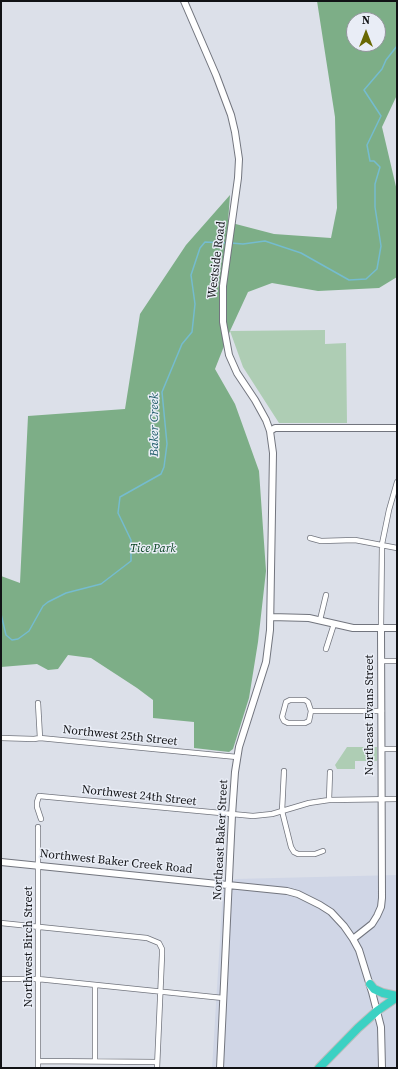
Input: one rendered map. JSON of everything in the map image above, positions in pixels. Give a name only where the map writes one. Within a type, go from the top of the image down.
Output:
[{"type":"highway","points":[[370,984],[374,989],[383,993],[397,996]]},
{"type":"highway","points":[[319,1068],[377,1011],[397,996]]},
{"type":"main road","name":"Westside Road","points":[[184,1],[213,67],[231,115],[239,158],[237,193],[223,286],[222,315],[224,334],[229,355],[237,373],[260,408],[270,431],[272,441],[271,618]]},
{"type":"main road","points":[[270,431],[275,428],[397,428]]},
{"type":"main road","points":[[271,618],[304,618],[320,620],[353,628],[397,628]]},
{"type":"main road","name":"Northeast Baker Street","points":[[220,1068],[232,815],[237,758],[266,662],[270,638],[271,618]]},
{"type":"main road","name":"Northeast Evans Street","points":[[354,938],[372,924],[377,916],[382,898],[381,628]]},
{"type":"main road","name":"Northwest Baker Creek Road","points":[[1,862],[287,891],[308,898],[331,912],[354,938],[361,954],[377,1011]]},
{"type":"main road","points":[[377,1011],[382,1032],[382,1068]]},
{"type":"street","name":"Northeast Evans Street","points":[[381,628],[382,544],[397,482]]},
{"type":"street","points":[[310,538],[321,540],[356,540],[397,548]]},
{"type":"street","points":[[320,620],[326,595]]},
{"type":"street","points":[[326,649],[334,624]]},
{"type":"street","points":[[381,661],[397,661]]},
{"type":"street","points":[[290,700],[305,700],[308,702],[311,711],[309,721],[305,723],[288,723],[284,721],[282,717],[286,702],[290,700]]},
{"type":"street","points":[[38,703],[40,738]]},
{"type":"street","points":[[311,711],[382,711]]},
{"type":"street","name":"Northwest 25th Street","points":[[1,738],[40,738],[237,758]]},
{"type":"street","points":[[382,749],[397,749]]},
{"type":"street","points":[[284,771],[282,811],[291,847],[294,852],[298,854],[315,854],[323,851]]},
{"type":"street","points":[[329,800],[330,772]]},
{"type":"street","name":"Northwest 24th Street","points":[[41,819],[41,815],[37,807],[39,796],[232,815],[262,816],[309,803],[329,800],[397,799]]},
{"type":"street","name":"Northwest Birch Street","points":[[38,827],[38,1068]]},
{"type":"street","points":[[1,923],[147,938],[159,943],[162,949],[162,955],[157,1068]]},
{"type":"street","points":[[1,979],[38,979],[223,998]]},
{"type":"street","points":[[95,985],[95,1061]]},
{"type":"street","points":[[38,1061],[157,1062]]},
{"type":"shaded area","points":[[397,875],[397,1067],[212,1068],[223,890],[235,879]]},
{"type":"green space","name":"Tice Park","points":[[317,1],[397,1],[397,95],[382,127],[397,191],[397,277],[379,288],[318,291],[272,283],[248,292],[215,369],[235,404],[259,471],[266,571],[258,642],[249,698],[233,749],[229,752],[194,748],[194,722],[153,718],[153,700],[91,658],[68,655],[58,669],[48,670],[37,664],[1,667],[1,576],[20,583],[28,416],[125,409],[140,314],[186,245],[230,195],[228,222],[274,234],[331,238],[337,208],[335,117]]},
{"type":"green space","points":[[325,330],[325,344],[346,343],[347,423],[279,423],[243,367],[230,331]]},
{"type":"green space","points":[[347,747],[377,747],[377,761],[355,761],[355,769],[337,769],[335,765]]},
{"type":"waterway","name":"Baker Creek","points":[[231,243],[243,244],[265,241],[301,253],[349,280],[366,279],[377,269],[381,246],[375,207],[375,184],[380,167],[374,161],[370,161],[367,145],[381,116],[364,90],[382,69],[386,60],[397,46]]},
{"type":"waterway","name":"Baker Creek","points":[[1,614],[6,635],[12,640],[18,639],[29,631],[43,606],[48,602],[66,593],[101,584],[131,561],[131,540],[118,513],[120,497],[161,474],[164,467],[167,444],[162,392],[182,344],[192,332],[195,304],[191,275],[200,248],[205,242],[227,243]]}]
